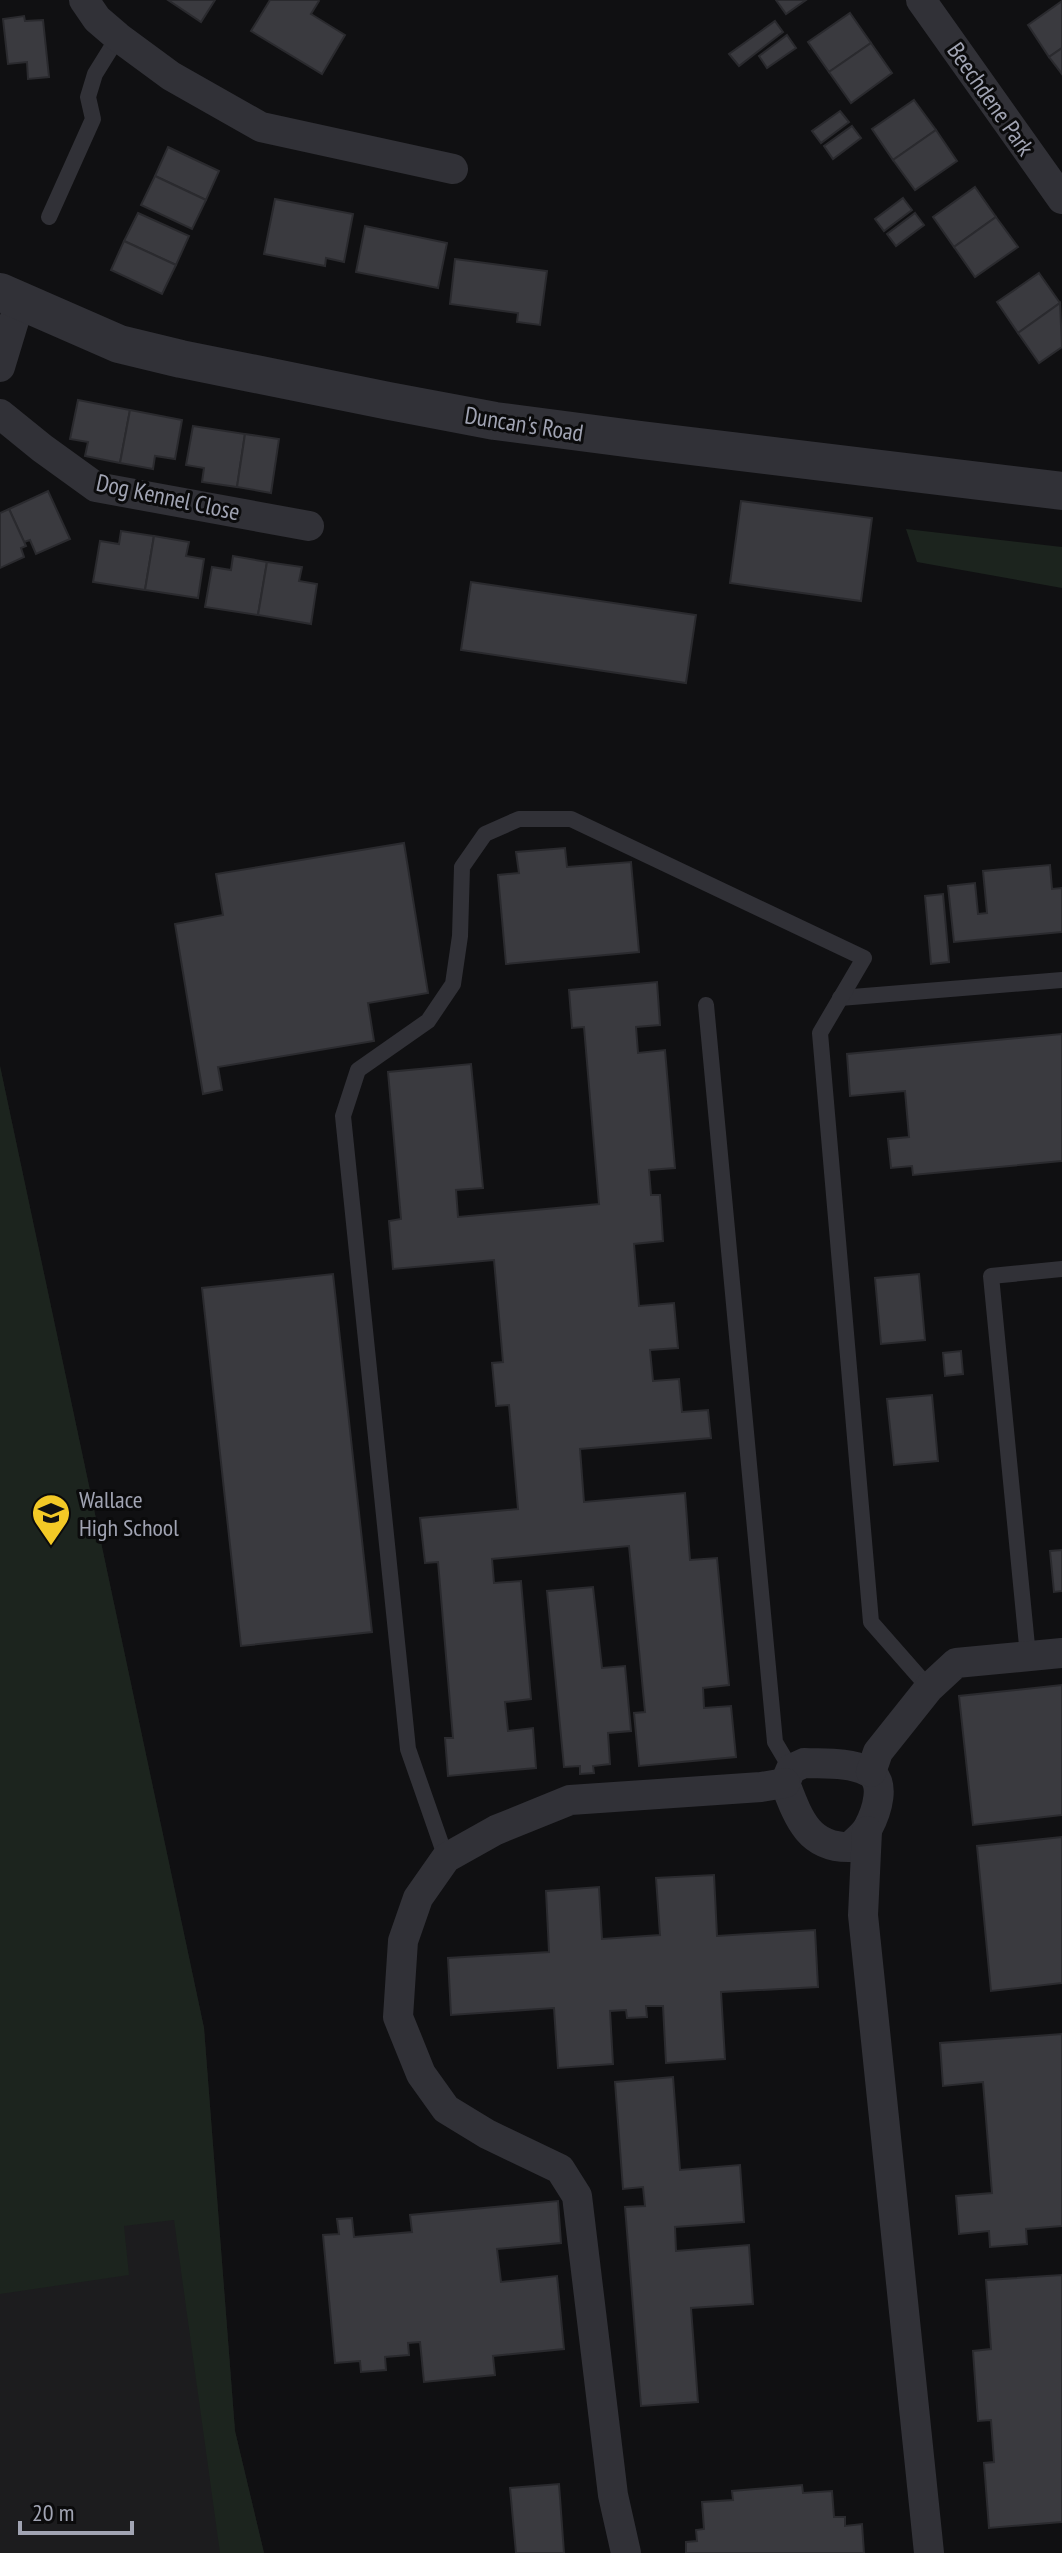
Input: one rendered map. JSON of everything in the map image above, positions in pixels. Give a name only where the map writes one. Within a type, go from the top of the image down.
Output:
[{"type":"street","points":[[84,0],[97,19],[171,76],[261,127],[453,169]]},
{"type":"street","name":"Beechdene Park","points":[[921,0],[1062,199]]},
{"type":"street","points":[[0,367],[10,296]]},
{"type":"street","name":"Duncan's Road","points":[[10,296],[119,344],[495,421],[1062,491]]},
{"type":"street","name":"Dog Kennel Close","points":[[0,414],[96,487],[309,526]]},
{"type":"street","points":[[871,1772],[878,1752],[929,1688],[956,1663],[1062,1653]]},
{"type":"street","points":[[626,2553],[613,2495],[577,2196],[560,2169],[487,2134],[446,2109],[421,2074],[398,2017],[403,1941],[418,1898],[446,1858],[496,1830],[570,1800],[761,1787],[788,1776],[804,1763],[851,1766],[871,1772],[877,1781],[879,1797],[867,1831],[863,1915],[929,2553]]},
{"type":"street","points":[[788,1776],[799,1819],[812,1835],[834,1847],[850,1847],[867,1831]]},
{"type":"lane","points":[[49,217],[93,119],[88,97],[95,74],[118,37]]},
{"type":"lane","points":[[446,1858],[408,1749],[343,1116],[358,1070],[428,1021],[453,984],[460,936],[462,867],[485,834],[519,819],[571,819],[864,958],[820,1033],[871,1622],[929,1688]]},
{"type":"lane","points":[[840,998],[1062,980]]},
{"type":"lane","points":[[706,1005],[775,1742],[788,1776]]},
{"type":"lane","points":[[1028,1656],[991,1276],[1062,1269]]},
{"type":"shaded area","points":[[906,529],[1062,547],[1062,588],[917,562]]},
{"type":"shaded area","name":"Wallace High School","points":[[0,1066],[204,2028],[235,2431],[264,2553],[0,2553]]},
{"type":"shaded area","name":"Wallace High School","points":[[0,1066],[204,2028],[235,2431],[264,2553],[220,2553],[174,2220],[124,2226],[129,2275],[0,2294]]},
{"type":"building","points":[[168,0],[215,0],[201,22]]},
{"type":"building","points":[[270,0],[318,0],[311,14],[345,35],[322,74],[251,31]]},
{"type":"building","points":[[776,0],[806,0],[786,14]]},
{"type":"building","points":[[1062,1],[1062,48],[1049,57],[1028,25]]},
{"type":"building","points":[[850,13],[871,43],[829,72],[808,42]]},
{"type":"building","points":[[24,16],[25,21],[43,20],[49,77],[28,79],[27,62],[8,64],[3,19]]},
{"type":"building","points":[[775,21],[783,32],[739,66],[729,54]]},
{"type":"building","points":[[787,35],[796,48],[767,68],[759,56]]},
{"type":"building","points":[[871,43],[892,73],[851,103],[829,72]]},
{"type":"building","points":[[1062,48],[1062,74],[1049,57]]},
{"type":"building","points":[[914,100],[936,130],[893,160],[872,129]]},
{"type":"building","points":[[840,111],[849,122],[821,143],[812,131]]},
{"type":"building","points":[[852,126],[861,138],[833,159],[824,146]]},
{"type":"building","points":[[936,130],[957,161],[915,190],[893,160]]},
{"type":"building","points":[[168,147],[219,171],[206,200],[155,176]]},
{"type":"building","points":[[155,176],[206,200],[192,229],[141,205]]},
{"type":"building","points":[[975,187],[996,217],[954,247],[933,217]]},
{"type":"building","points":[[903,198],[912,210],[884,231],[875,219]]},
{"type":"building","points":[[275,199],[353,214],[344,262],[326,258],[325,266],[264,254]]},
{"type":"building","points":[[138,213],[189,236],[176,265],[124,241]]},
{"type":"building","points":[[915,213],[924,225],[896,246],[887,234]]},
{"type":"building","points":[[996,217],[1018,247],[975,277],[954,247]]},
{"type":"building","points":[[365,226],[447,243],[438,288],[356,272]]},
{"type":"building","points":[[124,241],[176,265],[162,294],[111,270]]},
{"type":"building","points":[[455,259],[547,271],[540,325],[517,322],[518,313],[450,304]]},
{"type":"building","points":[[1039,273],[1060,303],[1018,333],[997,302]]},
{"type":"building","points":[[1060,303],[1062,347],[1039,363],[1018,333]]},
{"type":"building","points":[[78,400],[130,410],[120,463],[85,456],[88,442],[70,439]]},
{"type":"building","points":[[130,410],[182,420],[175,459],[155,456],[153,469],[120,463]]},
{"type":"building","points":[[193,426],[245,434],[237,487],[202,482],[204,468],[186,465]]},
{"type":"building","points":[[245,434],[279,439],[271,493],[237,487]]},
{"type":"building","points":[[48,491],[70,539],[36,554],[30,540],[24,542],[9,509]]},
{"type":"building","points":[[741,501],[872,518],[861,601],[730,583]]},
{"type":"building","points":[[9,509],[26,546],[21,548],[24,557],[0,568],[0,513]]},
{"type":"building","points":[[121,531],[154,536],[145,590],[93,582],[100,541],[119,544]]},
{"type":"building","points":[[154,536],[189,542],[186,556],[204,559],[198,598],[145,590]]},
{"type":"building","points":[[233,556],[267,562],[258,615],[205,607],[212,567],[231,570]]},
{"type":"building","points":[[267,562],[302,567],[299,581],[317,584],[311,624],[258,615]]},
{"type":"building","points":[[471,582],[696,615],[686,683],[461,650]]},
{"type":"building","points":[[404,843],[428,993],[368,1003],[374,1041],[218,1067],[222,1090],[203,1094],[175,924],[223,915],[216,874]]},
{"type":"building","points":[[565,848],[567,867],[631,862],[639,952],[506,964],[498,875],[519,873],[516,852]]},
{"type":"building","points":[[1050,865],[1052,889],[1062,888],[1062,932],[954,942],[948,886],[975,883],[978,914],[987,913],[983,871]]},
{"type":"building","points":[[943,894],[949,962],[931,964],[925,896]]},
{"type":"building","points":[[657,982],[660,1025],[636,1027],[638,1053],[665,1050],[675,1168],[649,1170],[651,1195],[660,1195],[663,1241],[634,1244],[639,1306],[674,1303],[678,1348],[650,1350],[653,1381],[679,1379],[682,1412],[708,1410],[711,1438],[580,1449],[584,1502],[685,1493],[690,1560],[717,1558],[729,1685],[703,1688],[704,1708],[731,1706],[736,1757],[639,1766],[634,1713],[645,1712],[629,1546],[492,1559],[494,1583],[521,1581],[531,1699],[505,1702],[508,1731],[533,1728],[536,1768],[448,1776],[445,1738],[453,1738],[438,1562],[425,1563],[420,1518],[518,1509],[509,1405],[496,1406],[492,1363],[503,1362],[494,1260],[393,1269],[389,1221],[401,1219],[388,1072],[471,1064],[483,1188],[456,1190],[458,1217],[599,1204],[584,1027],[572,1028],[569,990]]},
{"type":"building","points":[[1062,1034],[1062,1161],[913,1175],[912,1166],[891,1168],[888,1139],[909,1137],[905,1091],[850,1096],[847,1054]]},
{"type":"building","points":[[333,1274],[372,1632],[241,1646],[202,1288]]},
{"type":"building","points":[[919,1274],[925,1340],[881,1344],[875,1278]]},
{"type":"building","points":[[961,1351],[963,1374],[945,1376],[943,1353]]},
{"type":"building","points":[[932,1395],[938,1461],[894,1465],[887,1399]]},
{"type":"building","points":[[1062,1550],[1062,1591],[1054,1592],[1050,1551]]},
{"type":"building","points":[[593,1587],[602,1668],[625,1666],[631,1731],[608,1733],[610,1764],[593,1766],[594,1773],[580,1774],[580,1766],[564,1767],[547,1591]]},
{"type":"building","points":[[1062,1685],[1062,1815],[973,1825],[959,1696]]},
{"type":"building","points":[[1062,1837],[1062,1983],[991,1991],[977,1846]]},
{"type":"building","points":[[714,1875],[717,1936],[815,1930],[818,1987],[721,1992],[725,2059],[666,2063],[663,2006],[646,2006],[647,2017],[627,2018],[626,2010],[610,2011],[613,2064],[558,2068],[554,2008],[451,2015],[448,1958],[549,1952],[546,1891],[599,1887],[602,1939],[660,1935],[656,1878]]},
{"type":"building","points":[[1062,2034],[1062,2226],[1026,2229],[1027,2244],[990,2247],[989,2231],[959,2234],[956,2196],[992,2193],[983,2082],[943,2086],[940,2043]]},
{"type":"building","points":[[673,2077],[680,2170],[740,2165],[744,2222],[675,2227],[676,2251],[749,2245],[753,2304],[691,2308],[698,2402],[641,2406],[625,2207],[645,2206],[643,2187],[623,2189],[615,2082]]},
{"type":"building","points":[[558,2201],[561,2243],[497,2249],[501,2282],[557,2276],[564,2349],[493,2356],[495,2375],[424,2382],[420,2342],[408,2343],[409,2355],[385,2357],[386,2370],[361,2372],[360,2361],[335,2363],[323,2235],[339,2234],[337,2219],[352,2218],[354,2237],[412,2232],[410,2215]]},
{"type":"building","points":[[1062,2275],[1062,2522],[989,2528],[984,2463],[994,2462],[991,2420],[978,2421],[973,2351],[991,2349],[986,2280]]},
{"type":"building","points":[[559,2484],[564,2553],[516,2553],[510,2488]]},
{"type":"building","points":[[802,2485],[803,2493],[832,2491],[834,2517],[845,2517],[845,2526],[862,2524],[864,2553],[686,2553],[686,2542],[697,2541],[696,2530],[704,2529],[702,2502],[733,2500],[732,2491]]},
{"type":"place","name":"Wallace High School","points":[[51,1547]]}]
